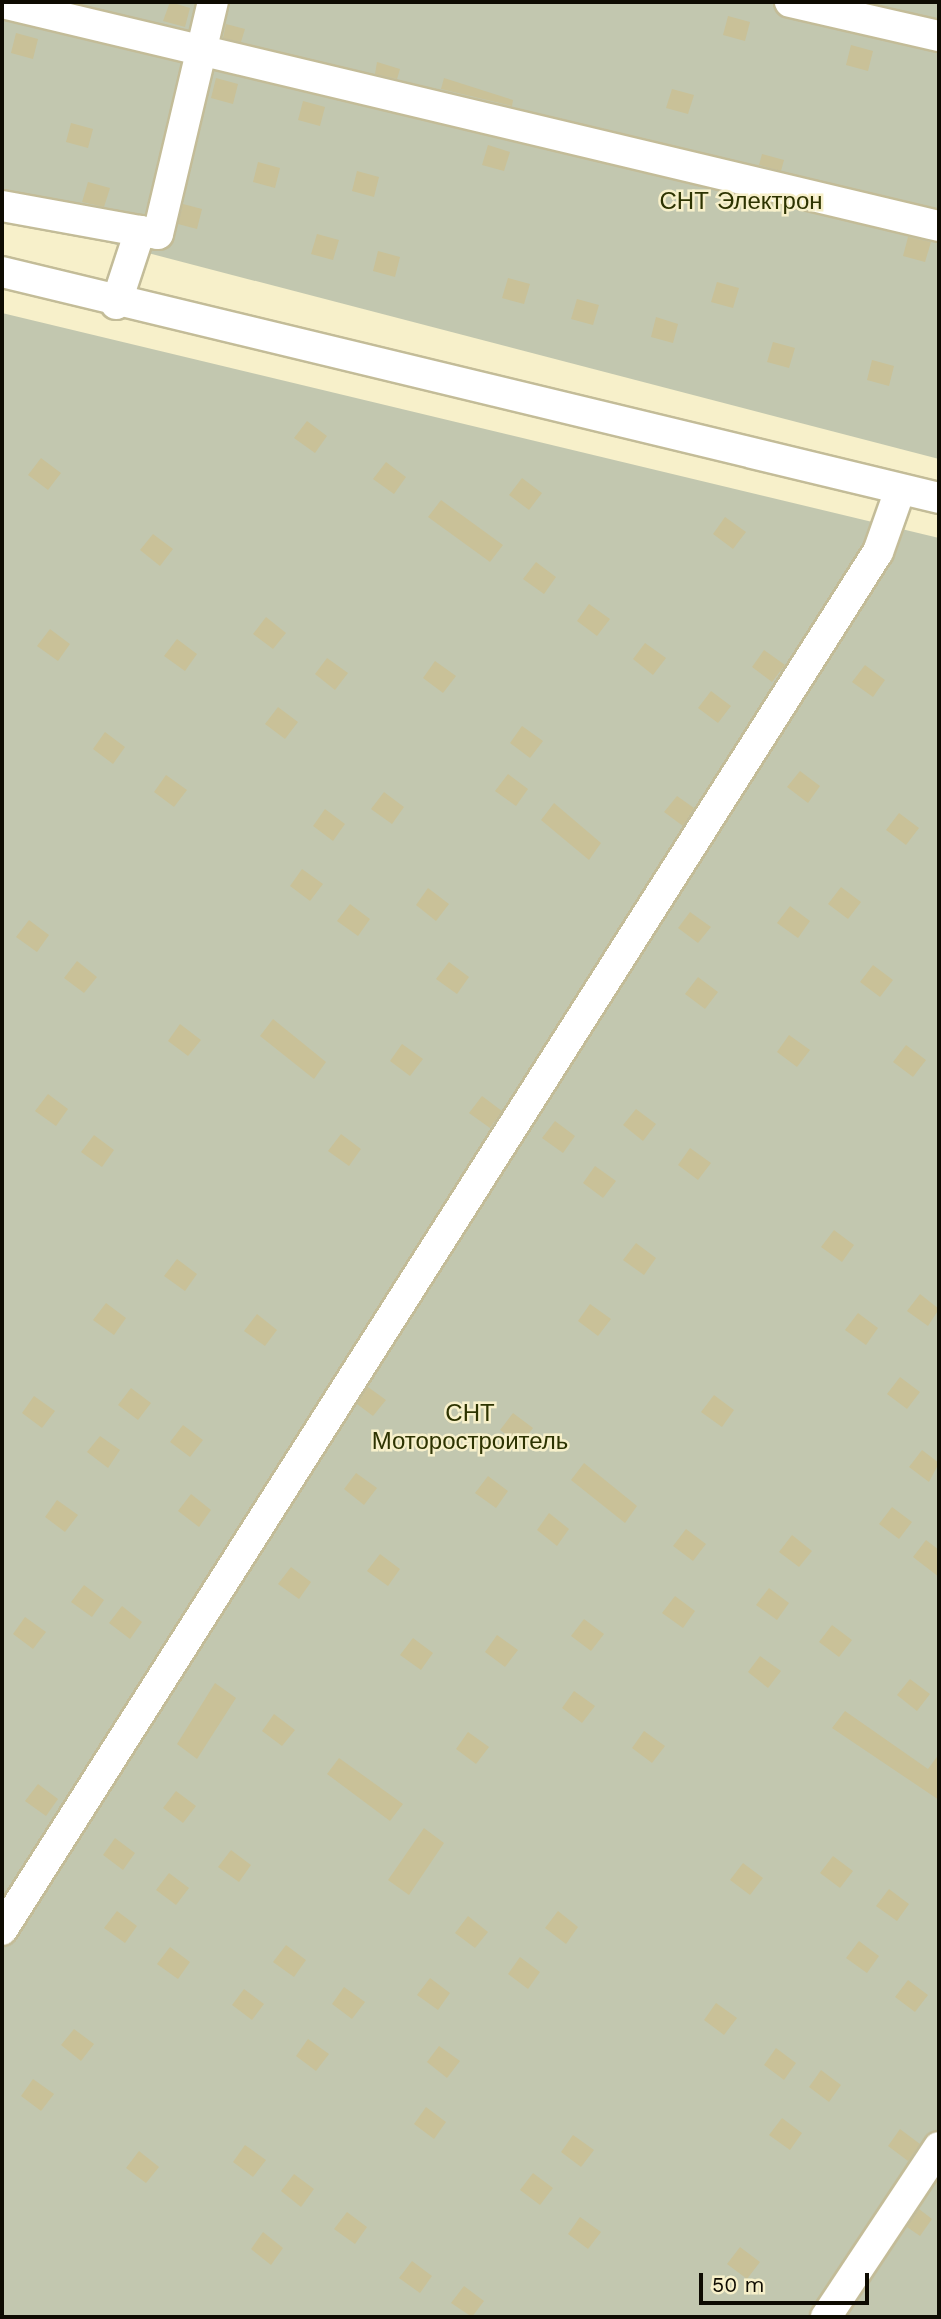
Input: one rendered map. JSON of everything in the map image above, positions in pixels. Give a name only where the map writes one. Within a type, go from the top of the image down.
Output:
[{"type":"street","points":[[2,206],[158,234],[213,2]]},
{"type":"street","points":[[790,2],[939,36]]},
{"type":"street","points":[[2,3],[939,226]]},
{"type":"street","points":[[116,304],[140,231]]},
{"type":"street","points":[[2,272],[116,304],[939,498]]},
{"type":"street","points":[[2,1930],[878,552],[901,490]]},
{"type":"street","points":[[826,2317],[939,2147]]},
{"type":"green space","name":"СНТ Электрон","points":[[2,2],[939,2],[939,459],[2,215]]},
{"type":"green space","name":"СНТ Моторостроитель","points":[[2,313],[939,538],[939,2317],[2,2317]]},
{"type":"building","points":[[170,2],[190,8],[185,27],[163,21]]},
{"type":"building","points":[[728,16],[750,22],[745,41],[723,35]]},
{"type":"building","points":[[226,24],[245,29],[241,42],[223,38]]},
{"type":"building","points":[[16,33],[38,39],[33,59],[11,53]]},
{"type":"building","points":[[851,45],[873,51],[868,71],[846,65]]},
{"type":"building","points":[[377,62],[400,69],[397,79],[375,74]]},
{"type":"building","points":[[216,78],[238,84],[233,104],[211,98]]},
{"type":"building","points":[[444,78],[513,100],[512,106],[441,89]]},
{"type":"building","points":[[672,89],[694,95],[688,114],[666,108]]},
{"type":"building","points":[[303,101],[325,107],[320,126],[298,120]]},
{"type":"building","points":[[71,123],[93,129],[88,148],[66,142]]},
{"type":"building","points":[[488,145],[510,152],[504,171],[482,165]]},
{"type":"building","points":[[762,154],[784,160],[781,171],[759,165]]},
{"type":"building","points":[[258,162],[280,168],[275,188],[253,182]]},
{"type":"building","points":[[357,171],[379,177],[374,197],[352,191]]},
{"type":"building","points":[[88,182],[110,188],[104,207],[82,202]]},
{"type":"building","points":[[183,204],[202,209],[197,229],[178,224]]},
{"type":"building","points":[[317,234],[339,240],[333,260],[311,254]]},
{"type":"building","points":[[908,237],[931,242],[925,262],[903,256]]},
{"type":"building","points":[[378,251],[400,257],[395,277],[373,271]]},
{"type":"building","points":[[508,278],[530,284],[524,304],[502,298]]},
{"type":"building","points":[[717,282],[739,288],[733,308],[711,302]]},
{"type":"building","points":[[577,299],[599,305],[593,325],[571,319]]},
{"type":"building","points":[[656,317],[678,324],[673,343],[651,337]]},
{"type":"building","points":[[773,342],[795,348],[789,368],[767,362]]},
{"type":"building","points":[[872,360],[894,366],[889,386],[867,380]]},
{"type":"building","points":[[307,421],[327,436],[315,453],[294,438]]},
{"type":"building","points":[[41,458],[61,473],[48,490],[28,475]]},
{"type":"building","points":[[386,462],[406,477],[394,494],[373,479]]},
{"type":"building","points":[[522,478],[542,493],[529,510],[509,495]]},
{"type":"building","points":[[441,500],[503,545],[490,562],[428,517]]},
{"type":"building","points":[[725,517],[746,532],[733,549],[713,534]]},
{"type":"building","points":[[153,534],[173,549],[160,566],[140,550]]},
{"type":"building","points":[[536,562],[556,577],[544,594],[523,579]]},
{"type":"building","points":[[589,604],[610,619],[597,636],[577,621]]},
{"type":"building","points":[[266,617],[286,633],[273,649],[253,634]]},
{"type":"building","points":[[50,629],[70,644],[58,661],[37,646]]},
{"type":"building","points":[[177,639],[197,654],[185,671],[164,656]]},
{"type":"building","points":[[645,643],[666,658],[653,675],[633,659]]},
{"type":"building","points":[[764,650],[785,665],[772,682],[752,667]]},
{"type":"building","points":[[327,658],[348,673],[335,690],[315,674]]},
{"type":"building","points":[[435,661],[456,676],[443,693],[423,678]]},
{"type":"building","points":[[865,665],[885,680],[873,697],[852,682]]},
{"type":"building","points":[[711,691],[731,706],[718,723],[698,708]]},
{"type":"building","points":[[278,707],[298,722],[285,739],[265,724]]},
{"type":"building","points":[[522,726],[543,741],[530,758],[510,743]]},
{"type":"building","points":[[105,732],[125,747],[113,764],[93,749]]},
{"type":"building","points":[[800,771],[820,786],[808,803],[787,787]]},
{"type":"building","points":[[508,774],[528,789],[516,806],[495,791]]},
{"type":"building","points":[[166,775],[187,790],[174,807],[154,792]]},
{"type":"building","points":[[384,792],[404,807],[392,824],[371,809]]},
{"type":"building","points":[[677,796],[694,808],[683,826],[664,812]]},
{"type":"building","points":[[554,803],[601,843],[589,860],[541,820]]},
{"type":"building","points":[[325,809],[345,824],[333,841],[313,826]]},
{"type":"building","points":[[899,813],[919,828],[906,845],[886,830]]},
{"type":"building","points":[[302,869],[323,884],[310,901],[290,886]]},
{"type":"building","points":[[841,887],[861,902],[848,919],[828,904]]},
{"type":"building","points":[[428,888],[449,904],[436,921],[416,905]]},
{"type":"building","points":[[350,904],[370,919],[358,936],[337,921]]},
{"type":"building","points":[[790,906],[810,921],[798,938],[777,923]]},
{"type":"building","points":[[690,912],[711,927],[698,943],[678,928]]},
{"type":"building","points":[[29,920],[49,935],[37,952],[16,937]]},
{"type":"building","points":[[77,961],[97,977],[84,993],[64,978]]},
{"type":"building","points":[[449,962],[469,977],[457,994],[436,979]]},
{"type":"building","points":[[873,965],[893,980],[880,997],[860,982]]},
{"type":"building","points":[[698,977],[718,992],[705,1009],[685,994]]},
{"type":"building","points":[[273,1019],[326,1062],[314,1079],[260,1036]]},
{"type":"building","points":[[180,1024],[201,1040],[188,1056],[168,1041]]},
{"type":"building","points":[[789,1035],[810,1050],[797,1067],[777,1052]]},
{"type":"building","points":[[402,1044],[423,1059],[410,1076],[390,1061]]},
{"type":"building","points":[[906,1045],[926,1060],[913,1077],[893,1062]]},
{"type":"building","points":[[48,1094],[68,1109],[56,1126],[35,1111]]},
{"type":"building","points":[[482,1096],[502,1111],[490,1128],[469,1113]]},
{"type":"building","points":[[636,1109],[656,1124],[643,1141],[623,1125]]},
{"type":"building","points":[[555,1121],[575,1136],[563,1153],[542,1138]]},
{"type":"building","points":[[341,1134],[361,1149],[349,1166],[328,1151]]},
{"type":"building","points":[[94,1135],[114,1150],[102,1167],[81,1152]]},
{"type":"building","points":[[690,1148],[711,1163],[698,1180],[678,1165]]},
{"type":"building","points":[[595,1166],[616,1181],[603,1198],[583,1183]]},
{"type":"building","points":[[834,1230],[854,1245],[842,1262],[821,1247]]},
{"type":"building","points":[[636,1243],[656,1258],[644,1275],[623,1260]]},
{"type":"building","points":[[177,1259],[197,1274],[185,1291],[164,1276]]},
{"type":"building","points":[[920,1294],[939,1309],[928,1326],[907,1311]]},
{"type":"building","points":[[106,1303],[126,1318],[114,1335],[93,1320]]},
{"type":"building","points":[[590,1304],[611,1319],[598,1336],[578,1321]]},
{"type":"building","points":[[858,1313],[878,1328],[866,1345],[845,1330]]},
{"type":"building","points":[[257,1314],[277,1330],[265,1346],[244,1331]]},
{"type":"building","points":[[900,1377],[920,1392],[907,1409],[887,1394]]},
{"type":"building","points":[[368,1387],[386,1400],[373,1416],[357,1404]]},
{"type":"building","points":[[131,1388],[151,1403],[138,1420],[118,1405]]},
{"type":"building","points":[[714,1395],[734,1410],[722,1427],[701,1412]]},
{"type":"building","points":[[34,1396],[55,1411],[42,1428],[22,1413]]},
{"type":"building","points":[[513,1413],[533,1428],[520,1445],[500,1430]]},
{"type":"building","points":[[183,1425],[203,1440],[190,1457],[170,1442]]},
{"type":"building","points":[[100,1436],[120,1450],[108,1468],[87,1452]]},
{"type":"building","points":[[922,1450],[939,1463],[929,1482],[909,1467]]},
{"type":"building","points":[[584,1463],[637,1506],[625,1523],[571,1480]]},
{"type":"building","points":[[356,1473],[377,1488],[364,1505],[344,1489]]},
{"type":"building","points":[[488,1476],[508,1491],[496,1508],[475,1493]]},
{"type":"building","points":[[191,1494],[211,1510],[199,1527],[178,1511]]},
{"type":"building","points":[[57,1500],[78,1515],[65,1532],[45,1517]]},
{"type":"building","points":[[892,1507],[912,1522],[899,1539],[879,1524]]},
{"type":"building","points":[[549,1513],[569,1529],[557,1546],[537,1530]]},
{"type":"building","points":[[686,1529],[706,1544],[693,1561],[673,1546]]},
{"type":"building","points":[[792,1535],[812,1551],[799,1567],[779,1552]]},
{"type":"building","points":[[926,1540],[939,1550],[939,1577],[913,1557]]},
{"type":"building","points":[[380,1554],[400,1569],[388,1586],[367,1571]]},
{"type":"building","points":[[291,1567],[311,1582],[299,1599],[278,1584]]},
{"type":"building","points":[[84,1585],[104,1600],[92,1617],[71,1602]]},
{"type":"building","points":[[769,1588],[789,1603],[777,1620],[756,1605]]},
{"type":"building","points":[[675,1596],[695,1611],[683,1628],[662,1613]]},
{"type":"building","points":[[122,1606],[142,1622],[130,1639],[109,1623]]},
{"type":"building","points":[[25,1617],[46,1632],[33,1649],[13,1634]]},
{"type":"building","points":[[584,1619],[604,1634],[591,1651],[571,1636]]},
{"type":"building","points":[[832,1625],[852,1640],[839,1657],[819,1642]]},
{"type":"building","points":[[497,1635],[518,1650],[505,1667],[485,1652]]},
{"type":"building","points":[[413,1638],[433,1653],[421,1670],[400,1655]]},
{"type":"building","points":[[760,1656],[781,1671],[768,1688],[748,1672]]},
{"type":"building","points":[[910,1679],[930,1694],[917,1711],[897,1695]]},
{"type":"building","points":[[215,1683],[236,1698],[197,1759],[177,1744]]},
{"type":"building","points":[[574,1691],[595,1706],[582,1723],[562,1708]]},
{"type":"building","points":[[845,1711],[928,1769],[939,1754],[939,1800],[832,1728]]},
{"type":"building","points":[[274,1714],[295,1730],[282,1746],[262,1731]]},
{"type":"building","points":[[644,1731],[665,1746],[652,1763],[632,1748]]},
{"type":"building","points":[[468,1732],[489,1747],[476,1764],[456,1749]]},
{"type":"building","points":[[339,1758],[403,1804],[390,1821],[327,1774]]},
{"type":"building","points":[[38,1784],[58,1799],[46,1816],[25,1801]]},
{"type":"building","points":[[176,1791],[196,1806],[183,1823],[163,1808]]},
{"type":"building","points":[[424,1828],[444,1843],[409,1895],[388,1880]]},
{"type":"building","points":[[115,1838],[135,1853],[123,1870],[103,1855]]},
{"type":"building","points":[[231,1850],[251,1865],[239,1882],[218,1867]]},
{"type":"building","points":[[833,1856],[853,1871],[840,1888],[820,1873]]},
{"type":"building","points":[[743,1863],[763,1878],[750,1895],[730,1880]]},
{"type":"building","points":[[169,1873],[189,1888],[176,1905],[156,1890]]},
{"type":"building","points":[[889,1889],[909,1904],[897,1921],[876,1906]]},
{"type":"building","points":[[117,1911],[137,1926],[125,1943],[104,1928]]},
{"type":"building","points":[[558,1911],[578,1927],[566,1944],[545,1928]]},
{"type":"building","points":[[468,1916],[488,1932],[475,1948],[455,1933]]},
{"type":"building","points":[[859,1941],[879,1956],[867,1973],[846,1958]]},
{"type":"building","points":[[286,1945],[306,1960],[294,1977],[273,1962]]},
{"type":"building","points":[[170,1947],[190,1962],[178,1979],[157,1964]]},
{"type":"building","points":[[520,1957],[540,1972],[528,1989],[508,1974]]},
{"type":"building","points":[[430,1978],[450,1993],[438,2010],[417,1995]]},
{"type":"building","points":[[908,1980],[928,1995],[915,2012],[895,1997]]},
{"type":"building","points":[[344,1987],[365,2002],[352,2019],[332,2004]]},
{"type":"building","points":[[244,1989],[264,2004],[252,2020],[232,2005]]},
{"type":"building","points":[[716,2003],[737,2018],[724,2035],[704,2020]]},
{"type":"building","points":[[74,2029],[94,2044],[81,2061],[61,2045]]},
{"type":"building","points":[[308,2039],[329,2054],[316,2071],[296,2056]]},
{"type":"building","points":[[439,2046],[460,2061],[447,2078],[427,2062]]},
{"type":"building","points":[[776,2048],[796,2063],[784,2080],[764,2065]]},
{"type":"building","points":[[821,2070],[841,2085],[829,2102],[809,2087]]},
{"type":"building","points":[[33,2079],[54,2094],[41,2111],[21,2096]]},
{"type":"building","points":[[426,2107],[446,2122],[434,2139],[414,2124]]},
{"type":"building","points":[[782,2118],[802,2133],[790,2150],[769,2135]]},
{"type":"building","points":[[900,2129],[920,2144],[908,2161],[888,2146]]},
{"type":"building","points":[[573,2135],[594,2150],[581,2167],[561,2152]]},
{"type":"building","points":[[245,2145],[266,2160],[253,2177],[233,2162]]},
{"type":"building","points":[[139,2151],[159,2167],[146,2183],[126,2168]]},
{"type":"building","points":[[533,2173],[553,2188],[540,2205],[520,2190]]},
{"type":"building","points":[[294,2174],[314,2189],[301,2207],[281,2191]]},
{"type":"building","points":[[919,2209],[932,2219],[920,2236],[907,2227]]},
{"type":"building","points":[[347,2212],[367,2227],[355,2244],[334,2229]]},
{"type":"building","points":[[580,2217],[601,2232],[588,2249],[568,2234]]},
{"type":"building","points":[[263,2232],[283,2248],[271,2265],[251,2249]]},
{"type":"building","points":[[740,2247],[760,2262],[747,2279],[727,2264]]},
{"type":"building","points":[[412,2261],[432,2276],[420,2293],[399,2278]]},
{"type":"building","points":[[464,2286],[484,2301],[472,2317],[451,2303]]}]
